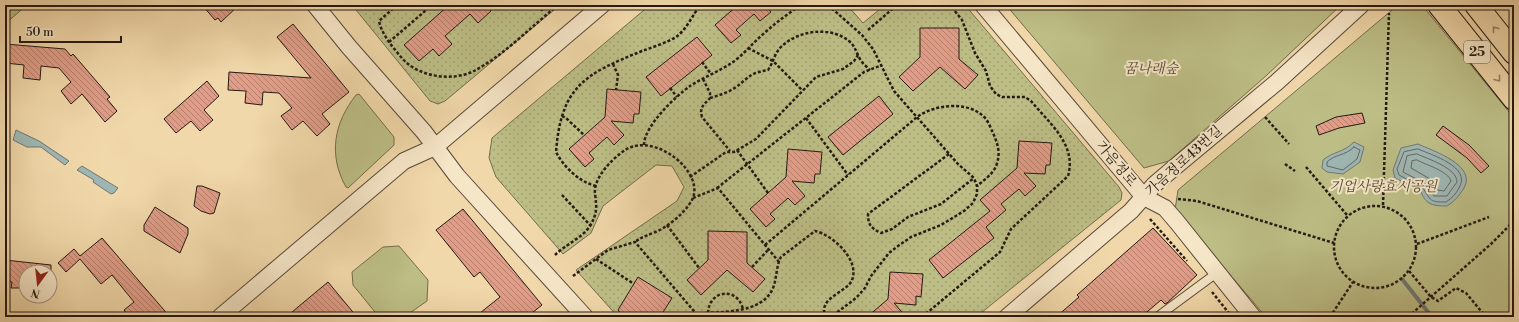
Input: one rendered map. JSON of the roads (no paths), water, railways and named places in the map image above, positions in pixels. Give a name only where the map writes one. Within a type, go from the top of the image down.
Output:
[{"type":"main road","name":"25","points":[[1439,5],[1514,99]]},
{"type":"main road","name":"25","points":[[1476,5],[1514,52]]},
{"type":"street","points":[[315,5],[435,147],[457,176],[585,317]]},
{"type":"street","points":[[220,317],[404,161],[435,147],[602,5]]},
{"type":"street","name":"가음정로","points":[[983,5],[1144,197],[1165,208],[1253,317]]},
{"type":"street","name":"가음정로43번길","points":[[1007,317],[1131,211],[1175,167],[1277,82],[1361,5]]},
{"type":"lane","points":[[1157,317],[1218,272]]},
{"type":"water","points":[[16,130],[39,141],[69,161],[65,165],[41,147],[27,147],[13,140]]},
{"type":"water","points":[[1354,142],[1364,147],[1360,162],[1343,174],[1327,172],[1322,168],[1323,160],[1350,146]]},
{"type":"water","points":[[1418,144],[1452,160],[1464,172],[1466,180],[1464,188],[1457,198],[1447,206],[1431,204],[1425,199],[1421,191],[1395,178],[1393,170],[1401,148]]},
{"type":"water","points":[[82,166],[118,188],[111,194],[93,182],[94,180],[77,170]]},
{"type":"waterway","points":[[1402,279],[1432,317]]},
{"type":"park label","name":"꿈나래숲","points":[[1151,69]]},
{"type":"park label","name":"기업사랑효시공원","points":[[1383,187]]}]
